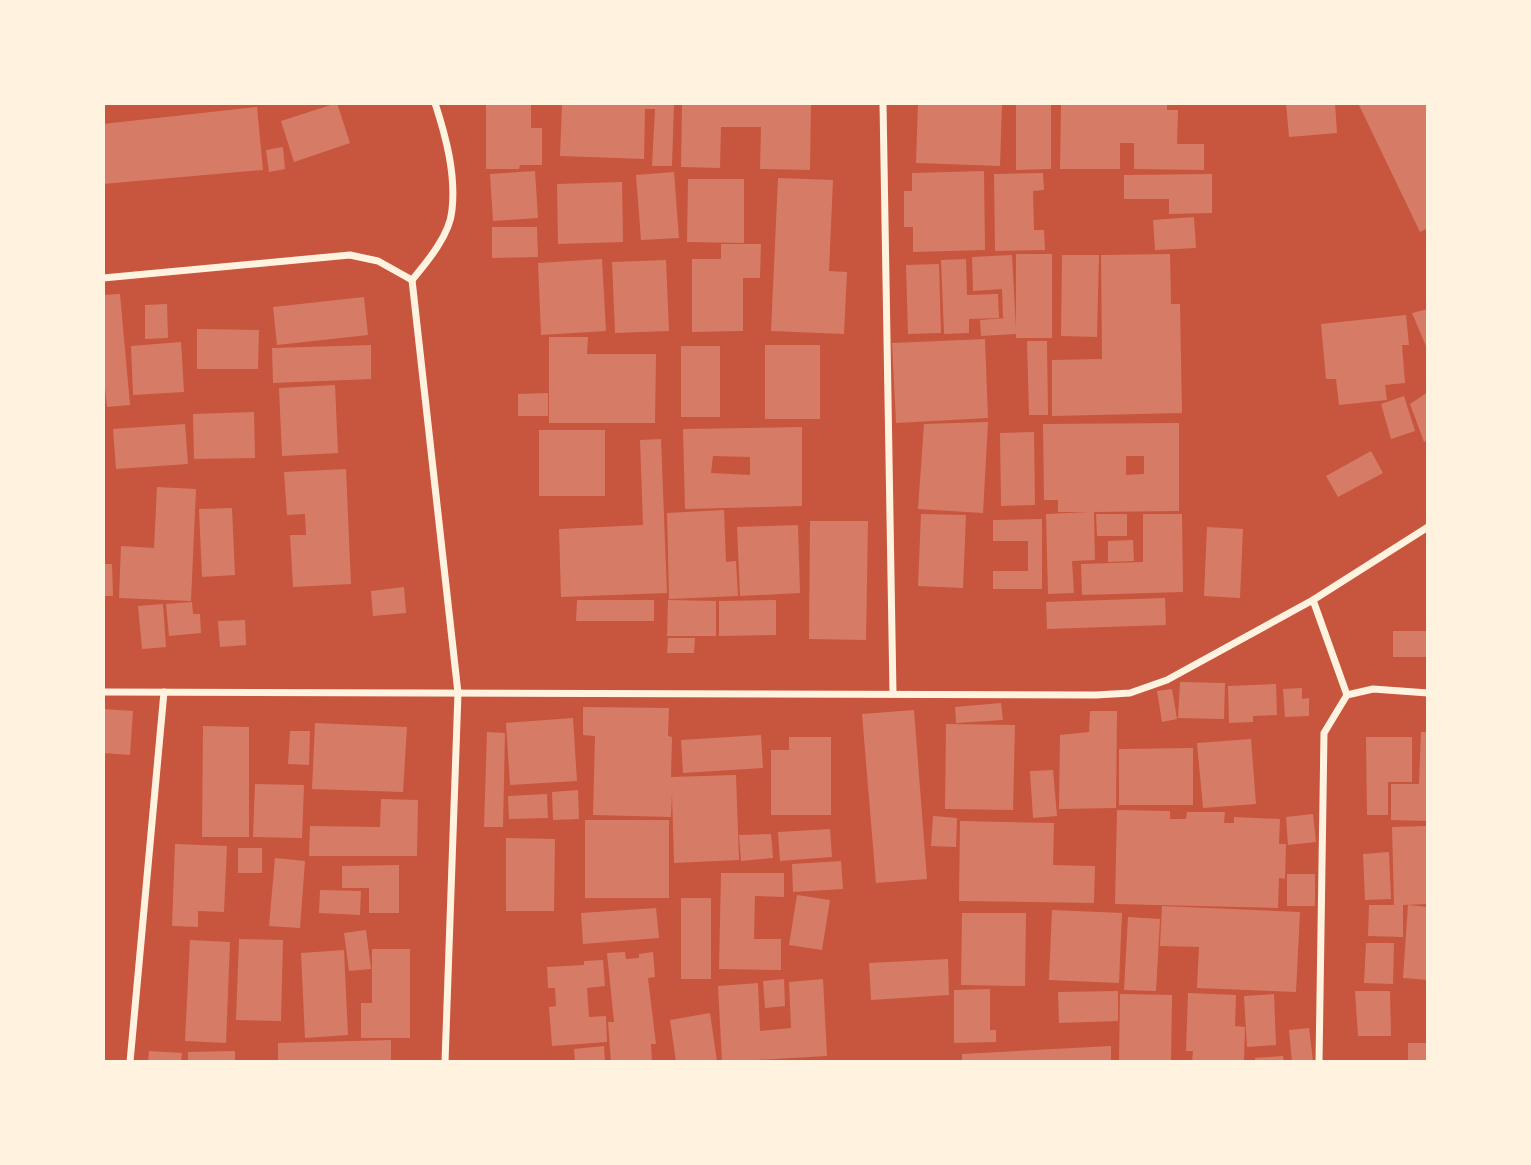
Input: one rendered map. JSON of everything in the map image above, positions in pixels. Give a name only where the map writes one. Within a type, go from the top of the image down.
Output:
[{"type":"street","points":[[435,103],[449,148],[453,212],[437,250],[412,281],[458,693],[445,1062]]},
{"type":"street","points":[[883,103],[893,694]]},
{"type":"street","points":[[103,278],[349,255],[378,261],[412,281]]},
{"type":"street","points":[[103,692],[1130,693],[1167,680],[1313,600],[1428,527]]},
{"type":"street","points":[[1313,600],[1347,695]]},
{"type":"street","points":[[1319,1062],[1324,733],[1347,695],[1373,690],[1428,693]]},
{"type":"street","points":[[130,1062],[164,692]]},
{"type":"building","points":[[337,103],[350,143],[294,162],[281,121]]},
{"type":"building","points":[[486,103],[531,103],[531,128],[542,128],[542,165],[520,165],[519,169],[486,169]]},
{"type":"building","points":[[562,103],[674,103],[672,166],[652,166],[655,109],[645,109],[644,159],[560,156]]},
{"type":"building","points":[[682,103],[811,103],[810,170],[760,169],[761,127],[721,127],[720,168],[681,167]]},
{"type":"building","points":[[918,103],[1002,103],[1000,166],[916,163]]},
{"type":"building","points":[[1016,103],[1051,103],[1051,169],[1016,170]]},
{"type":"building","points":[[1061,103],[1167,103],[1167,110],[1178,110],[1177,144],[1204,144],[1204,170],[1134,169],[1134,143],[1120,143],[1120,169],[1060,169]]},
{"type":"building","points":[[1286,103],[1335,103],[1337,133],[1289,137]]},
{"type":"building","points":[[1358,103],[1428,103],[1428,228],[1420,232]]},
{"type":"building","points":[[257,107],[263,170],[103,184],[103,124]]},
{"type":"building","points":[[283,147],[285,169],[269,172],[266,150]]},
{"type":"building","points":[[535,171],[538,218],[493,221],[490,174]]},
{"type":"building","points":[[984,171],[985,250],[913,252],[913,227],[904,227],[904,191],[912,191],[912,173]]},
{"type":"building","points":[[674,172],[679,238],[641,240],[636,175]]},
{"type":"building","points":[[1043,173],[1044,190],[1033,191],[1034,230],[1044,230],[1045,250],[995,251],[994,174]]},
{"type":"building","points":[[1212,174],[1212,213],[1169,214],[1169,199],[1124,199],[1124,175]]},
{"type":"building","points":[[778,178],[833,180],[829,271],[847,272],[844,334],[771,331]]},
{"type":"building","points":[[688,179],[744,179],[744,243],[687,242]]},
{"type":"building","points":[[622,182],[623,242],[558,244],[557,184]]},
{"type":"building","points":[[1194,217],[1196,248],[1155,250],[1153,220]]},
{"type":"building","points":[[492,227],[537,227],[538,257],[492,258]]},
{"type":"building","points":[[721,244],[761,244],[760,278],[743,278],[743,331],[692,332],[692,259],[721,259]]},
{"type":"building","points":[[1016,254],[1052,254],[1052,338],[1016,338],[1016,334],[981,336],[980,320],[1007,318],[1003,318],[1002,289],[973,291],[972,257],[1012,255],[1016,329]]},
{"type":"building","points":[[1170,254],[1171,304],[1180,304],[1182,413],[1052,416],[1052,360],[1102,359],[1101,255]]},
{"type":"building","points":[[1062,255],[1099,255],[1097,337],[1061,336]]},
{"type":"building","points":[[602,259],[606,331],[541,335],[538,263]]},
{"type":"building","points":[[966,259],[967,295],[998,294],[999,318],[969,319],[969,333],[944,334],[941,260]]},
{"type":"building","points":[[666,260],[669,331],[615,333],[612,262]]},
{"type":"building","points":[[939,264],[941,333],[908,334],[906,265]]},
{"type":"building","points":[[120,294],[130,405],[107,407],[103,368],[103,295]]},
{"type":"building","points":[[364,297],[368,335],[277,345],[273,307]]},
{"type":"building","points":[[167,304],[168,338],[145,339],[145,305]]},
{"type":"building","points":[[1428,309],[1428,351],[1412,313]]},
{"type":"building","points":[[1406,315],[1409,345],[1402,345],[1405,383],[1385,385],[1387,400],[1339,405],[1336,379],[1326,379],[1321,324]]},
{"type":"building","points":[[197,329],[259,330],[258,369],[197,369]]},
{"type":"building","points":[[549,337],[588,337],[587,354],[656,354],[655,423],[549,423]]},
{"type":"building","points":[[985,339],[988,418],[896,423],[892,343]]},
{"type":"building","points":[[1027,341],[1047,341],[1048,415],[1029,415]]},
{"type":"building","points":[[181,342],[184,392],[133,395],[131,346]]},
{"type":"building","points":[[371,345],[371,379],[273,383],[272,348]]},
{"type":"building","points":[[765,345],[820,345],[820,419],[765,419]]},
{"type":"building","points":[[681,346],[720,346],[720,417],[681,417]]},
{"type":"building","points":[[335,385],[338,453],[282,456],[279,388]]},
{"type":"building","points":[[1428,392],[1428,440],[1424,442],[1410,404]]},
{"type":"building","points":[[548,393],[548,416],[518,416],[518,394]]},
{"type":"building","points":[[1404,396],[1415,431],[1391,439],[1381,404]]},
{"type":"building","points":[[254,412],[255,458],[194,459],[193,414]]},
{"type":"building","points":[[988,422],[983,513],[918,509],[924,424]]},
{"type":"building","points":[[1179,423],[1179,511],[1094,512],[1095,560],[1072,561],[1074,593],[1048,594],[1046,514],[1090,512],[1058,512],[1058,500],[1044,500],[1043,424]],"holes":[[[1126,456],[1144,456],[1144,474],[1126,475]]]},
{"type":"building","points":[[185,424],[188,464],[116,469],[113,429]]},
{"type":"building","points":[[802,427],[802,506],[685,509],[683,429]],"holes":[[[713,456],[750,457],[750,475],[711,473]]]},
{"type":"building","points":[[539,430],[605,430],[605,496],[539,496]]},
{"type":"building","points":[[1034,432],[1035,505],[1001,506],[1000,433]]},
{"type":"building","points":[[661,439],[667,593],[561,597],[559,529],[643,525],[640,440]]},
{"type":"building","points":[[1371,451],[1383,473],[1338,497],[1326,476]]},
{"type":"building","points":[[346,469],[351,584],[293,587],[290,535],[306,535],[305,514],[287,515],[284,472]]},
{"type":"building","points":[[157,487],[196,489],[191,601],[119,598],[121,546],[154,548]]},
{"type":"building","points":[[232,508],[235,575],[202,577],[199,509]]},
{"type":"building","points":[[724,510],[726,562],[736,561],[738,596],[669,599],[667,513]]},
{"type":"building","points":[[921,514],[966,515],[963,588],[918,586]]},
{"type":"building","points":[[1096,514],[1127,514],[1127,536],[1097,536]]},
{"type":"building","points":[[1143,514],[1182,514],[1183,592],[1082,595],[1081,564],[1143,562]]},
{"type":"building","points":[[1042,519],[1042,589],[993,589],[993,571],[1028,571],[1028,541],[993,541],[993,520]]},
{"type":"building","points":[[810,521],[868,521],[866,640],[809,639]]},
{"type":"building","points":[[798,525],[800,593],[740,596],[737,527]]},
{"type":"building","points":[[1207,527],[1243,529],[1240,598],[1204,596]]},
{"type":"building","points":[[1133,540],[1134,561],[1108,562],[1108,541]]},
{"type":"building","points":[[103,564],[112,564],[113,596],[103,596]]},
{"type":"building","points":[[404,587],[406,613],[373,616],[371,591]]},
{"type":"building","points":[[1165,598],[1166,625],[1047,629],[1046,602]]},
{"type":"building","points":[[577,600],[654,600],[654,621],[576,621]]},
{"type":"building","points":[[668,600],[716,601],[716,636],[667,636]]},
{"type":"building","points":[[776,600],[776,635],[719,636],[719,601]]},
{"type":"building","points":[[192,602],[193,614],[200,614],[201,633],[169,636],[166,604]]},
{"type":"building","points":[[163,604],[166,647],[142,649],[138,606]]},
{"type":"building","points":[[245,620],[246,645],[220,647],[218,621]]},
{"type":"building","points":[[1393,631],[1428,631],[1428,657],[1393,657]]},
{"type":"building","points":[[668,638],[695,638],[694,653],[667,653]]},
{"type":"building","points":[[1180,682],[1225,683],[1224,719],[1178,718]]},
{"type":"building","points":[[1276,684],[1277,715],[1253,716],[1253,722],[1229,723],[1228,686]]},
{"type":"building","points":[[1302,688],[1302,699],[1309,698],[1309,716],[1285,717],[1283,689]]},
{"type":"building","points":[[1172,689],[1177,719],[1162,722],[1157,691]]},
{"type":"building","points":[[1001,703],[1003,720],[956,723],[955,707]]},
{"type":"building","points":[[583,707],[669,708],[668,736],[672,737],[671,777],[736,775],[739,860],[674,863],[672,793],[671,817],[593,815],[595,736],[583,735]]},
{"type":"building","points":[[103,709],[133,711],[130,755],[103,753]]},
{"type":"building","points":[[914,710],[927,879],[876,883],[862,714]]},
{"type":"building","points":[[1090,711],[1117,711],[1116,808],[1059,809],[1060,735],[1089,732]]},
{"type":"building","points":[[573,718],[577,781],[510,785],[506,723]]},
{"type":"building","points":[[315,723],[407,727],[403,792],[312,789]]},
{"type":"building","points":[[946,724],[1015,725],[1013,810],[945,809]]},
{"type":"building","points":[[203,726],[249,727],[249,837],[202,837]]},
{"type":"building","points":[[290,731],[310,731],[309,765],[288,764]]},
{"type":"building","points":[[487,732],[505,733],[503,827],[484,827]]},
{"type":"building","points":[[1421,732],[1428,732],[1428,821],[1391,820],[1391,784],[1419,784]]},
{"type":"building","points":[[761,735],[763,768],[683,773],[681,740]]},
{"type":"building","points":[[789,737],[831,737],[831,815],[771,815],[771,750],[789,750]]},
{"type":"building","points":[[1366,737],[1412,737],[1412,782],[1388,782],[1388,815],[1367,815]]},
{"type":"building","points":[[1251,739],[1256,804],[1203,808],[1197,743]]},
{"type":"building","points":[[1193,748],[1193,805],[1119,805],[1119,749]]},
{"type":"building","points":[[1053,770],[1057,816],[1033,818],[1030,771]]},
{"type":"building","points":[[255,784],[304,785],[302,838],[253,837]]},
{"type":"building","points":[[578,790],[579,819],[553,820],[552,792]]},
{"type":"building","points":[[547,794],[548,818],[509,819],[508,796]]},
{"type":"building","points":[[381,799],[418,800],[417,856],[309,856],[310,826],[380,827]]},
{"type":"building","points":[[1117,810],[1170,811],[1170,819],[1186,819],[1187,812],[1225,812],[1224,823],[1234,823],[1234,817],[1280,819],[1279,844],[1286,844],[1285,879],[1279,878],[1278,908],[1115,904]]},
{"type":"building","points":[[1313,814],[1316,842],[1288,845],[1286,817]]},
{"type":"building","points":[[933,816],[957,818],[956,847],[931,846]]},
{"type":"building","points":[[585,820],[669,820],[669,898],[585,898]]},
{"type":"building","points":[[960,821],[1054,823],[1053,865],[1095,866],[1094,903],[959,901]]},
{"type":"building","points":[[1428,826],[1428,904],[1403,905],[1403,937],[1368,936],[1369,905],[1394,905],[1392,827]]},
{"type":"building","points":[[830,829],[832,857],[780,861],[778,832]]},
{"type":"building","points":[[771,834],[773,858],[741,861],[739,835]]},
{"type":"building","points":[[506,838],[555,839],[554,911],[506,911]]},
{"type":"building","points":[[175,844],[227,846],[224,912],[198,911],[198,927],[172,926]]},
{"type":"building","points":[[238,848],[262,848],[262,873],[238,873]]},
{"type":"building","points":[[1389,852],[1391,899],[1365,900],[1363,854]]},
{"type":"building","points":[[275,858],[305,861],[300,928],[269,926]]},
{"type":"building","points":[[841,861],[843,889],[793,892],[792,864]]},
{"type":"building","points":[[399,865],[399,913],[369,913],[369,888],[342,888],[342,866]]},
{"type":"building","points":[[721,873],[784,873],[784,897],[755,896],[754,939],[781,939],[781,970],[719,969]]},
{"type":"building","points":[[1287,874],[1315,874],[1315,906],[1287,906]]},
{"type":"building","points":[[320,890],[361,891],[360,915],[319,913]]},
{"type":"building","points":[[797,895],[830,900],[822,950],[789,945]]},
{"type":"building","points":[[681,898],[711,898],[711,979],[681,979]]},
{"type":"building","points":[[1408,905],[1428,907],[1428,980],[1403,978]]},
{"type":"building","points":[[1162,906],[1300,912],[1296,992],[1197,988],[1199,947],[1160,946]]},
{"type":"building","points":[[656,908],[659,938],[583,944],[581,913]]},
{"type":"building","points":[[1052,910],[1122,913],[1119,983],[1049,980]]},
{"type":"building","points":[[962,913],[1026,913],[1025,986],[961,985]]},
{"type":"building","points":[[1128,917],[1160,919],[1156,991],[1124,990]]},
{"type":"building","points":[[366,930],[371,969],[349,971],[344,933]]},
{"type":"building","points":[[239,939],[283,940],[281,1021],[236,1020]]},
{"type":"building","points":[[190,940],[230,942],[226,1043],[185,1041]]},
{"type":"building","points":[[1366,943],[1394,943],[1393,984],[1364,983]]},
{"type":"building","points":[[372,949],[410,949],[410,1038],[361,1038],[361,1003],[372,1003]]},
{"type":"building","points":[[344,950],[348,1035],[305,1038],[301,953]]},
{"type":"building","points":[[625,952],[626,959],[639,958],[639,954],[653,952],[655,977],[648,978],[656,1044],[651,1044],[652,1062],[611,1062],[608,1022],[614,1022],[607,953]]},
{"type":"building","points":[[948,959],[949,995],[871,1000],[869,963]]},
{"type":"building","points":[[603,960],[605,986],[587,988],[589,1017],[606,1016],[607,1042],[552,1046],[549,1007],[556,1006],[555,988],[548,988],[547,967],[584,965],[584,961]]},
{"type":"building","points":[[784,979],[785,1006],[765,1008],[763,981]]},
{"type":"building","points":[[823,979],[827,1056],[722,1062],[718,986],[758,983],[760,1031],[791,1028],[789,982]]},
{"type":"building","points":[[990,989],[990,1030],[996,1030],[996,1042],[954,1043],[954,990]]},
{"type":"building","points":[[1118,991],[1118,1021],[1059,1023],[1058,992]]},
{"type":"building","points":[[1355,991],[1390,991],[1391,1036],[1358,1036]]},
{"type":"building","points":[[1188,993],[1236,995],[1235,1026],[1245,1027],[1244,1062],[1192,1062],[1193,1051],[1186,1051]]},
{"type":"building","points":[[1120,994],[1172,995],[1171,1062],[1119,1062]]},
{"type":"building","points":[[1274,994],[1276,1045],[1247,1047],[1244,996]]},
{"type":"building","points":[[710,1013],[717,1061],[676,1062],[670,1020]]},
{"type":"building","points":[[1309,1028],[1313,1061],[1292,1062],[1289,1030]]},
{"type":"building","points":[[391,1040],[391,1062],[278,1062],[278,1043]]},
{"type":"building","points":[[1408,1043],[1428,1043],[1428,1062],[1408,1062]]},
{"type":"building","points":[[604,1046],[605,1062],[575,1062],[574,1049]]},
{"type":"building","points":[[1111,1046],[1111,1062],[962,1062],[962,1054]]},
{"type":"building","points":[[149,1051],[182,1053],[181,1062],[148,1062]]},
{"type":"building","points":[[235,1051],[235,1062],[188,1062],[188,1052]]},
{"type":"building","points":[[1283,1056],[1284,1062],[1255,1062],[1255,1058]]}]
